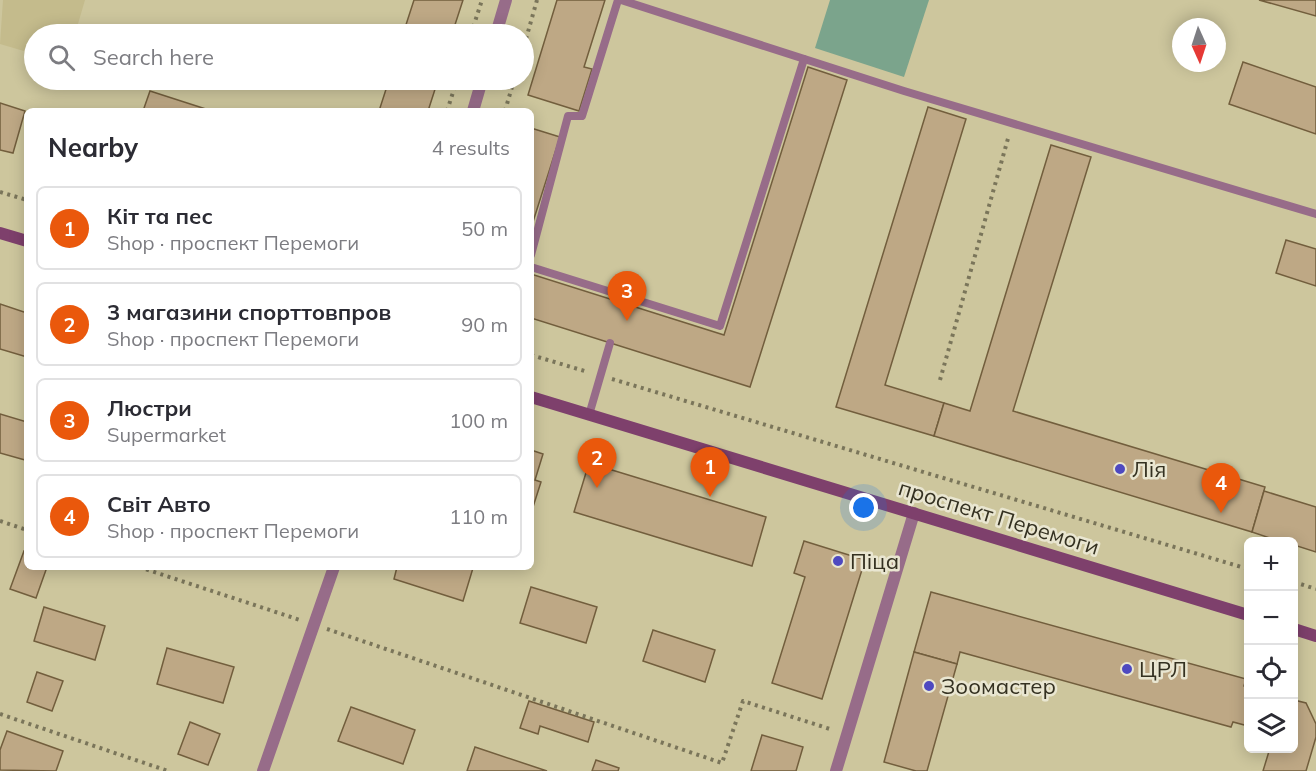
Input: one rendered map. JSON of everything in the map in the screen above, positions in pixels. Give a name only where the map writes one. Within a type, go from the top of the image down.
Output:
[{"type":"main road","points":[[0,233],[24,240]]},
{"type":"main road","name":"проспект Перемоги","points":[[534,398],[1244,614]]},
{"type":"main road","points":[[1298,631],[1316,636]]},
{"type":"street","points":[[499,24],[506,0]]},
{"type":"street","points":[[474,108],[479,90]]},
{"type":"street","points":[[836,771],[914,513]]},
{"type":"street","points":[[262,771],[333,570]]},
{"type":"lane","points":[[534,244],[568,116],[582,116],[620,0],[1012,124],[1316,214]]},
{"type":"lane","points":[[534,268],[624,300],[720,326],[804,59]]},
{"type":"lane","points":[[590,415],[610,343]]},
{"type":"path","points":[[474,24],[482,0]]},
{"type":"path","points":[[530,24],[537,0]]},
{"type":"path","points":[[448,108],[454,90]]},
{"type":"path","points":[[506,108],[511,90]]},
{"type":"path","points":[[940,380],[1012,124]]},
{"type":"path","points":[[0,192],[24,199]]},
{"type":"path","points":[[534,356],[1244,568]]},
{"type":"path","points":[[0,521],[24,529]]},
{"type":"path","points":[[148,570],[722,763],[743,701],[848,735]]},
{"type":"path","points":[[1298,584],[1316,589]]},
{"type":"path","points":[[0,714],[168,771]]},
{"type":"shaded area","points":[[3,0],[85,0],[78,24],[24,24],[24,51],[0,44]]},
{"type":"green space","points":[[830,0],[929,0],[904,77],[815,48]]},
{"type":"building","points":[[414,0],[463,0],[455,24],[406,24]]},
{"type":"building","points":[[557,0],[605,0],[584,67],[592,69],[579,111],[528,95],[530,90],[534,90],[534,75]]},
{"type":"building","points":[[1259,0],[1316,0],[1316,16]]},
{"type":"building","points":[[1243,62],[1316,87],[1316,134],[1229,104]]},
{"type":"building","points":[[808,67],[847,80],[750,387],[534,319],[534,275],[724,335]]},
{"type":"building","points":[[386,90],[435,90],[429,108],[380,108]]},
{"type":"building","points":[[150,91],[203,108],[144,108]]},
{"type":"building","points":[[0,103],[24,111],[24,114],[13,153],[0,150]]},
{"type":"building","points":[[928,107],[966,119],[885,385],[944,403],[934,436],[836,407]]},
{"type":"building","points":[[534,129],[560,137],[534,219]]},
{"type":"building","points":[[1051,145],[1091,157],[1013,411],[1265,487],[1252,532],[934,436],[944,403],[970,411]]},
{"type":"building","points":[[1286,240],[1316,249],[1316,286],[1276,273]]},
{"type":"building","points":[[0,304],[24,312],[24,356],[0,349]]},
{"type":"building","points":[[0,414],[24,421],[24,460],[0,453]]},
{"type":"building","points":[[534,451],[543,454],[535,480],[541,482],[534,504]]},
{"type":"building","points":[[589,463],[766,517],[752,566],[574,512]]},
{"type":"building","points":[[1264,491],[1316,507],[1316,552],[1298,546],[1298,537],[1267,537],[1252,532]]},
{"type":"building","points":[[804,541],[865,560],[822,699],[772,683],[805,577],[794,573]]},
{"type":"building","points":[[24,551],[24,570],[46,570],[36,598],[10,589]]},
{"type":"building","points":[[396,570],[472,570],[463,601],[394,579]]},
{"type":"building","points":[[531,587],[597,607],[586,643],[520,623]]},
{"type":"building","points":[[931,592],[1244,678],[1244,725],[1233,722],[1231,727],[960,652],[957,664],[914,652]]},
{"type":"building","points":[[44,607],[105,626],[95,660],[34,641]]},
{"type":"building","points":[[653,630],[715,650],[705,682],[643,661]]},
{"type":"building","points":[[167,648],[234,667],[223,703],[157,684]]},
{"type":"building","points":[[914,652],[957,664],[927,771],[916,771],[884,762]]},
{"type":"building","points":[[37,672],[63,681],[52,711],[27,702]]},
{"type":"building","points":[[529,701],[594,722],[588,742],[540,726],[538,734],[520,728]]},
{"type":"building","points":[[1298,701],[1306,703],[1316,724],[1316,737],[1306,771],[1263,771],[1268,753],[1298,753]]},
{"type":"building","points":[[351,707],[415,730],[403,764],[338,741]]},
{"type":"building","points":[[190,722],[220,734],[208,765],[178,754]]},
{"type":"building","points":[[7,731],[63,751],[56,771],[0,770],[0,750]]},
{"type":"building","points":[[762,735],[803,747],[796,771],[751,771]]},
{"type":"building","points":[[475,747],[547,771],[467,771]]},
{"type":"building","points":[[596,760],[619,768],[618,771],[592,771]]},
{"type":"place","name":"Люстри","points":[[627,321]]},
{"type":"place","name":"Лія","points":[[1120,469]]},
{"type":"place","name":"3 магазини спорттовпров","points":[[597,488]]},
{"type":"place","name":"Кіт та пес","points":[[710,497]]},
{"type":"place","name":"Світ Авто","points":[[1221,513]]},
{"type":"place","name":"Піца","points":[[838,561]]},
{"type":"place","name":"ЦРЛ","points":[[1127,669]]},
{"type":"place","name":"Зоомастер","points":[[929,686]]}]
